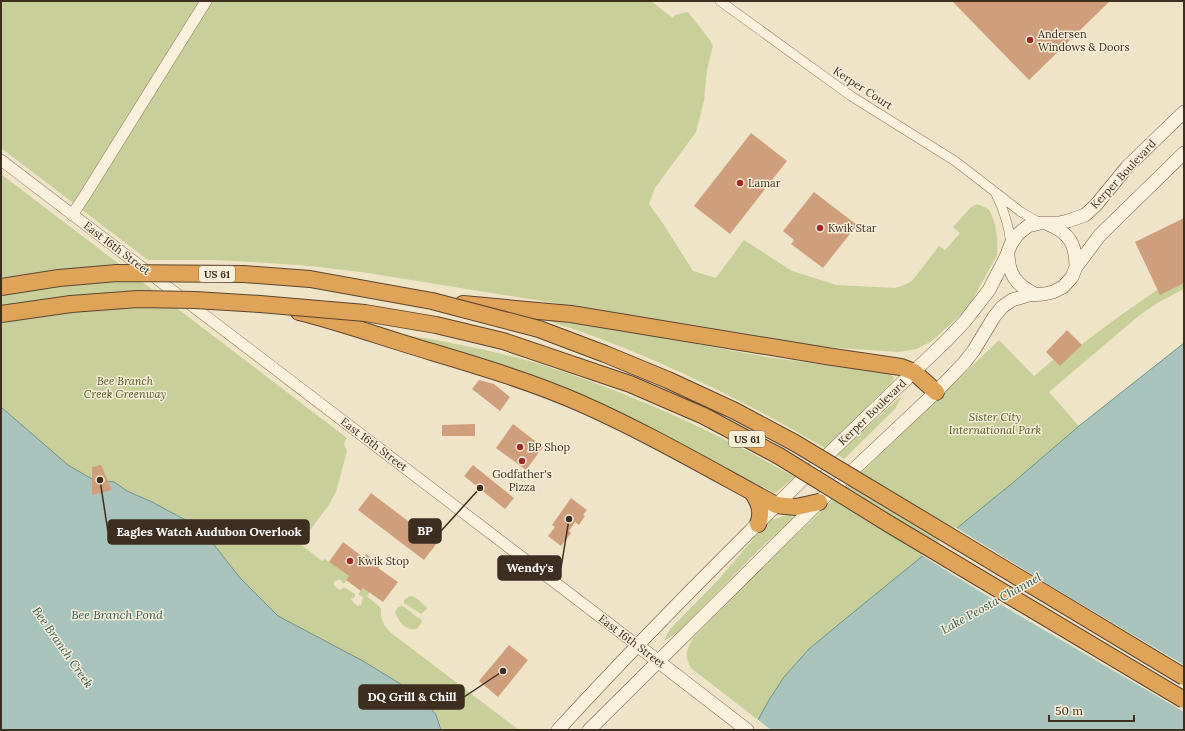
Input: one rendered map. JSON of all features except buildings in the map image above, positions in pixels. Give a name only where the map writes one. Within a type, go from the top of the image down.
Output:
[{"type":"highway","name":"US 61","points":[[1,287],[59,278],[117,273],[244,274],[310,279],[432,301],[539,329],[612,356],[668,380],[735,411],[795,443],[1184,677]]},
{"type":"highway","name":"US 61","points":[[1,314],[71,304],[138,299],[195,300],[365,313],[436,325],[503,341],[630,384],[704,416],[779,456],[889,524],[1184,700]]},
{"type":"highway","points":[[432,301],[571,314],[901,367],[914,372],[936,392]]},
{"type":"highway","points":[[260,304],[328,319],[431,352],[481,366],[533,384],[641,432],[776,505],[796,507],[819,502]]},
{"type":"highway","points":[[752,492],[760,507],[761,515],[758,524]]},
{"type":"main road","name":"Kerper Boulevard","points":[[558,730],[637,645],[776,505],[947,340],[978,305],[989,290],[1009,248],[1018,234],[1028,226],[1044,223],[1059,223],[1085,215],[1096,206],[1127,167],[1184,112]]},
{"type":"main road","points":[[589,730],[819,502],[936,392],[964,363],[1002,307],[1012,300],[1029,294],[1044,294],[1063,287],[1072,277],[1076,267],[1100,235],[1184,153]]},
{"type":"main road","points":[[1044,223],[1062,232],[1070,239],[1076,252],[1076,267]]},
{"type":"main road","points":[[1009,248],[1009,268],[1015,280],[1026,290],[1035,294]]},
{"type":"main road","name":"East 16th Street","points":[[637,645],[747,730]]},
{"type":"street","points":[[72,215],[206,1]]},
{"type":"street","name":"Kerper Court","points":[[720,1],[851,96],[939,150],[1021,212],[1044,223]]},
{"type":"street","name":"East 16th Street","points":[[1,160],[637,645]]},
{"type":"street","points":[[994,191],[1004,210],[1010,232],[1009,248]]},
{"type":"green space","points":[[1,1],[651,1],[673,18],[675,15],[688,12],[713,46],[707,70],[704,101],[696,132],[655,188],[649,204],[693,271],[716,278],[744,240],[792,271],[837,285],[895,288],[912,281],[939,246],[945,250],[960,233],[953,227],[971,207],[977,204],[988,209],[994,220],[997,255],[968,308],[932,341],[917,349],[898,352],[825,347],[762,339],[579,307],[368,273],[311,266],[216,260],[148,260],[1,148]]},
{"type":"green space","name":"Bee Branch Creek Greenway","points":[[1,174],[347,438],[344,444],[347,451],[336,492],[328,506],[300,544],[322,561],[325,559],[349,576],[345,583],[343,583],[340,579],[334,582],[334,585],[341,590],[344,587],[355,594],[355,597],[351,599],[354,603],[358,606],[361,605],[363,597],[359,595],[359,593],[363,588],[370,592],[367,596],[381,608],[382,621],[390,632],[519,730],[441,730],[436,715],[422,697],[363,661],[278,616],[241,579],[211,541],[145,499],[127,491],[114,482],[92,479],[68,465],[1,407]]},
{"type":"green space","name":"Sister City International Park","points":[[1184,277],[1184,289],[1159,302],[1141,314],[1049,392],[1079,426],[1015,481],[809,649],[784,677],[758,720],[691,668],[687,659],[687,653],[693,638],[760,570],[999,340],[1034,376],[1054,359],[1058,362],[1157,290]]},
{"type":"green space","points":[[543,319],[627,331],[761,356],[889,374],[894,377],[893,381],[825,448],[757,410],[688,376],[616,345]]},
{"type":"green space","points":[[405,335],[500,353],[537,363],[578,377],[646,403],[690,423],[742,448],[795,477],[775,493],[698,454],[540,379],[486,359]]},
{"type":"green space","points":[[899,398],[901,398],[895,409],[844,459],[837,454]]},
{"type":"green space","points":[[790,514],[793,518],[677,633],[664,641],[671,628],[719,579],[767,523],[771,520]]},
{"type":"green space","points":[[410,596],[417,598],[427,607],[427,609],[421,614],[404,603],[404,600]]},
{"type":"green space","points":[[402,606],[421,619],[422,622],[417,629],[409,629],[398,619],[395,612],[398,607]]},
{"type":"water","name":"Lake Peosta Channel","points":[[1184,343],[1184,730],[750,730],[758,720],[784,677],[809,649],[1015,481],[1079,426]]},
{"type":"water","name":"Bee Branch Pond","points":[[1,407],[68,465],[92,479],[114,482],[127,491],[152,502],[193,524],[211,541],[241,579],[278,616],[363,661],[422,697],[436,715],[441,730],[1,730]]},
{"type":"pier","points":[[955,527],[1184,665],[1184,712],[1015,613],[921,555]]},
{"type":"pier","points":[[756,718],[771,730],[748,730]]},
{"type":"place","name":"Andersen Windows & Doors","points":[[1030,40]]},
{"type":"place","name":"Lamar","points":[[740,183]]},
{"type":"place","name":"Kwik Star","points":[[820,228]]},
{"type":"place","name":"BP Shop","points":[[520,447]]},
{"type":"place","name":"Godfather's Pizza","points":[[522,461]]},
{"type":"place","name":"Eagles Watch Audubon Overlook","points":[[100,480]]},
{"type":"place","name":"BP","points":[[480,488]]},
{"type":"place","name":"Wendy's","points":[[569,519]]},
{"type":"place","name":"Kwik Stop","points":[[350,561]]},
{"type":"place","name":"DQ Grill & Chill","points":[[503,671]]},
{"type":"water label","name":"Bee Branch Creek","points":[[63,647]]}]
